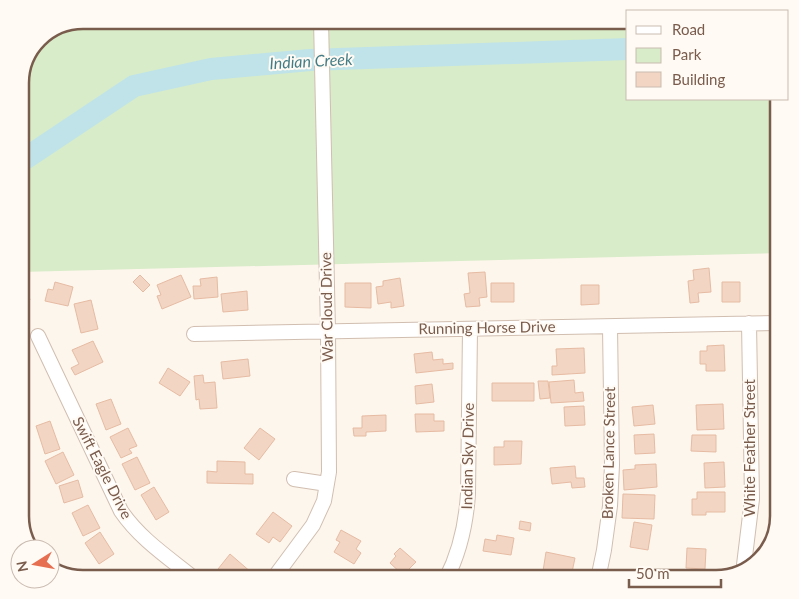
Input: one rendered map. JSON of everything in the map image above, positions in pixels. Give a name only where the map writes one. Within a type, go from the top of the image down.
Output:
[{"type":"street","name":"War Cloud Drive","points":[[280,570],[313,525],[324,501],[329,472],[321,29]]},
{"type":"street","name":"White Feather Street","points":[[744,562],[752,499],[749,323]]},
{"type":"street","name":"Running Horse Drive","points":[[194,334],[770,323]]},
{"type":"street","name":"Broken Lance Street","points":[[600,570],[610,506],[612,464],[610,326]]},
{"type":"street","name":"Indian Sky Drive","points":[[450,570],[460,546],[466,520],[470,329]]},
{"type":"street","name":"Swift Eagle Drive","points":[[38,336],[121,511],[146,540],[183,570]]},
{"type":"street","points":[[294,479],[327,484]]},
{"type":"green space","points":[[83,29],[626,29],[626,100],[770,100],[770,253],[29,272],[29,79],[31,69],[38,53],[53,38],[72,30]]},
{"type":"building","points":[[709,268],[711,292],[698,293],[699,302],[690,303],[688,281],[694,280],[693,270]]},
{"type":"building","points":[[485,272],[487,297],[479,298],[480,306],[466,307],[464,294],[470,293],[468,273]]},
{"type":"building","points":[[140,275],[150,285],[143,292],[133,282]]},
{"type":"building","points":[[181,275],[191,297],[162,309],[157,296],[161,295],[157,285]]},
{"type":"building","points":[[217,277],[218,297],[194,299],[193,286],[201,286],[200,279]]},
{"type":"building","points":[[400,278],[404,306],[391,308],[391,302],[378,304],[376,287],[383,286],[383,281]]},
{"type":"building","points":[[55,282],[73,287],[68,306],[45,301],[48,289],[53,290]]},
{"type":"building","points":[[722,282],[740,282],[740,302],[722,302]]},
{"type":"building","points":[[345,283],[371,283],[371,308],[345,307]]},
{"type":"building","points":[[491,283],[514,283],[514,302],[491,302]]},
{"type":"building","points":[[581,285],[599,285],[599,304],[581,305]]},
{"type":"building","points":[[247,291],[248,310],[223,312],[221,294]]},
{"type":"building","points":[[91,300],[98,329],[81,333],[74,304]]},
{"type":"building","points":[[93,341],[103,362],[75,375],[71,368],[79,364],[72,350]]},
{"type":"building","points":[[724,345],[725,371],[706,371],[706,364],[700,364],[700,351],[707,351],[707,346]]},
{"type":"building","points":[[584,348],[585,373],[552,375],[552,366],[557,366],[556,349]]},
{"type":"building","points":[[432,352],[433,360],[443,359],[443,364],[453,363],[453,369],[416,373],[414,354]]},
{"type":"building","points":[[248,359],[250,376],[223,379],[221,362]]},
{"type":"building","points":[[168,368],[190,382],[180,396],[159,383]]},
{"type":"building","points":[[203,375],[204,383],[215,382],[217,408],[200,409],[199,399],[196,400],[194,376]]},
{"type":"building","points":[[574,380],[575,393],[583,392],[584,401],[551,403],[549,382]]},
{"type":"building","points":[[538,381],[548,381],[550,398],[540,399]]},
{"type":"building","points":[[492,383],[534,383],[534,401],[492,401]]},
{"type":"building","points":[[432,384],[434,402],[416,404],[415,386]]},
{"type":"building","points":[[111,399],[121,424],[106,430],[96,404]]},
{"type":"building","points":[[723,404],[724,429],[697,430],[696,405]]},
{"type":"building","points":[[653,405],[655,424],[634,426],[632,407]]},
{"type":"building","points":[[584,406],[585,425],[565,426],[564,407]]},
{"type":"building","points":[[415,414],[434,414],[434,421],[444,421],[444,431],[416,432]]},
{"type":"building","points":[[386,415],[386,431],[366,432],[366,436],[354,436],[353,428],[362,428],[362,416]]},
{"type":"building","points":[[50,421],[60,449],[45,454],[36,426]]},
{"type":"building","points":[[128,428],[137,446],[129,449],[132,453],[121,458],[110,437]]},
{"type":"building","points":[[260,428],[275,439],[259,460],[244,448]]},
{"type":"building","points":[[654,434],[655,453],[635,454],[634,435]]},
{"type":"building","points":[[692,435],[716,435],[716,452],[691,451]]},
{"type":"building","points":[[504,441],[522,441],[521,464],[494,465],[494,447],[504,447]]},
{"type":"building","points":[[63,452],[74,475],[56,484],[45,461]]},
{"type":"building","points":[[137,457],[150,483],[135,490],[122,464]]},
{"type":"building","points":[[217,461],[245,462],[245,474],[253,474],[253,484],[207,483],[207,471],[217,472]]},
{"type":"building","points":[[724,462],[725,487],[705,488],[704,463]]},
{"type":"building","points":[[656,464],[657,487],[624,490],[623,470],[635,469],[635,465]]},
{"type":"building","points":[[575,466],[576,478],[584,478],[585,487],[572,488],[571,482],[552,484],[550,468]]},
{"type":"building","points":[[78,480],[83,497],[64,503],[59,486]]},
{"type":"building","points":[[154,487],[169,512],[156,520],[141,495]]},
{"type":"building","points":[[697,492],[725,492],[725,512],[706,512],[706,515],[692,515],[692,499],[697,499]]},
{"type":"building","points":[[623,494],[655,495],[654,519],[622,518]]},
{"type":"building","points":[[88,505],[100,528],[83,536],[72,513]]},
{"type":"building","points":[[273,512],[292,526],[280,542],[273,537],[269,543],[256,534]]},
{"type":"building","points":[[520,521],[531,523],[530,531],[519,529]]},
{"type":"building","points":[[634,522],[652,525],[648,550],[630,547]]},
{"type":"building","points":[[341,530],[361,541],[356,549],[361,553],[354,564],[334,552],[340,542],[336,540]]},
{"type":"building","points":[[100,532],[114,554],[99,564],[85,543]]},
{"type":"building","points":[[497,535],[514,538],[511,555],[483,551],[485,539],[496,541]]},
{"type":"building","points":[[400,548],[416,562],[408,570],[398,570],[390,563],[396,556],[394,554]]},
{"type":"building","points":[[687,548],[706,549],[705,569],[686,568]]},
{"type":"building","points":[[546,552],[575,558],[572,570],[543,570]]},
{"type":"building","points":[[230,554],[249,570],[219,570],[218,569]]},
{"type":"waterway","name":"Indian Creek","points":[[29,156],[134,86],[211,69],[310,60],[626,49]]}]
